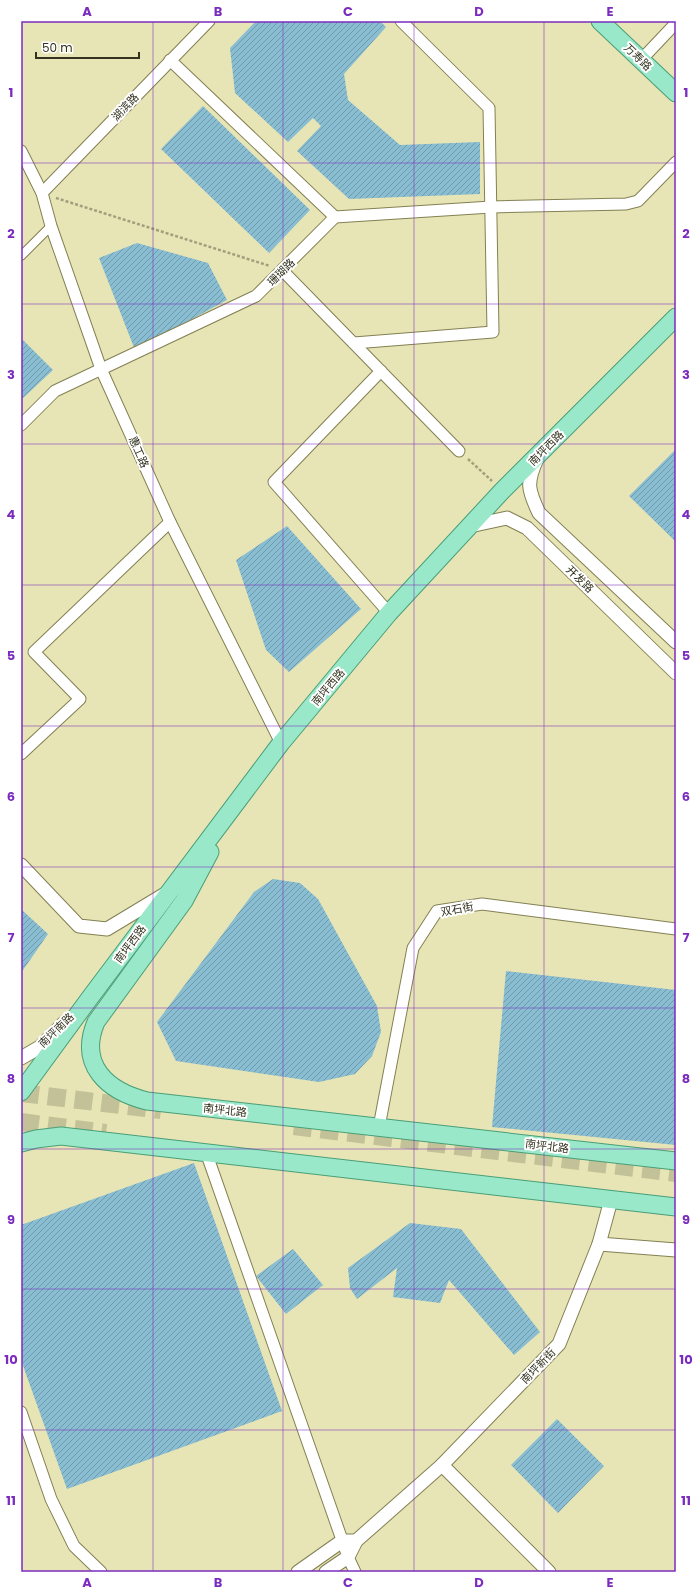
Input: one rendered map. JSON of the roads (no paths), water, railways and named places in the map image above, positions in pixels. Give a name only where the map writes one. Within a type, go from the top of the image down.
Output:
[{"type":"main road","name":"万寿路","points":[[600,21],[676,94]]},
{"type":"main road","name":"南坪西路","points":[[21,1092],[88,999],[281,743],[389,613],[502,491],[676,318]]},
{"type":"main road","name":"南坪北路","points":[[238,801],[184,901],[96,1022],[90,1036],[90,1050],[93,1063],[101,1076],[114,1089],[128,1096],[147,1101],[676,1161]]},
{"type":"main road","points":[[21,1143],[36,1139],[61,1136],[676,1207]]},
{"type":"street","name":"湖滨路","points":[[42,193],[209,21]]},
{"type":"street","points":[[354,343],[493,332],[490,108],[402,21]]},
{"type":"street","points":[[641,60],[676,23]]},
{"type":"street","points":[[170,60],[335,217],[491,207],[626,204],[638,201],[676,162]]},
{"type":"street","name":"惠工路","points":[[21,151],[42,193],[51,226],[101,369],[170,522],[281,743]]},
{"type":"street","name":"珊瑚路","points":[[21,425],[55,391],[256,296],[335,217]]},
{"type":"street","points":[[21,256],[51,226]]},
{"type":"street","points":[[282,270],[459,451]]},
{"type":"street","points":[[381,371],[274,482],[389,613]]},
{"type":"street","name":"开发路","points":[[540,454],[530,474],[530,493],[540,513],[676,642]]},
{"type":"street","name":"开发路","points":[[470,526],[507,518],[527,528],[676,673]]},
{"type":"street","points":[[21,754],[80,699],[34,652],[170,522]]},
{"type":"street","points":[[21,865],[79,926],[107,929],[171,890]]},
{"type":"street","name":"双石街","points":[[379,1127],[412,948],[437,911],[482,904],[676,929]]},
{"type":"street","name":"南坪南路","points":[[21,1058],[40,1047],[88,999]]},
{"type":"street","points":[[206,1152],[342,1541],[355,1572]]},
{"type":"street","name":"南坪新街","points":[[356,1541],[442,1464],[559,1344],[599,1244],[611,1200]]},
{"type":"street","points":[[599,1244],[676,1250]]},
{"type":"street","points":[[21,1412],[52,1499],[74,1546],[101,1572]]},
{"type":"street","points":[[442,1464],[549,1572]]},
{"type":"street","points":[[298,1572],[342,1541],[356,1541],[348,1557],[326,1572]]},
{"type":"tunnel","points":[[21,1093],[161,1110]]},
{"type":"tunnel","points":[[21,1122],[106,1133]]},
{"type":"tunnel","points":[[294,1126],[676,1173]]}]
